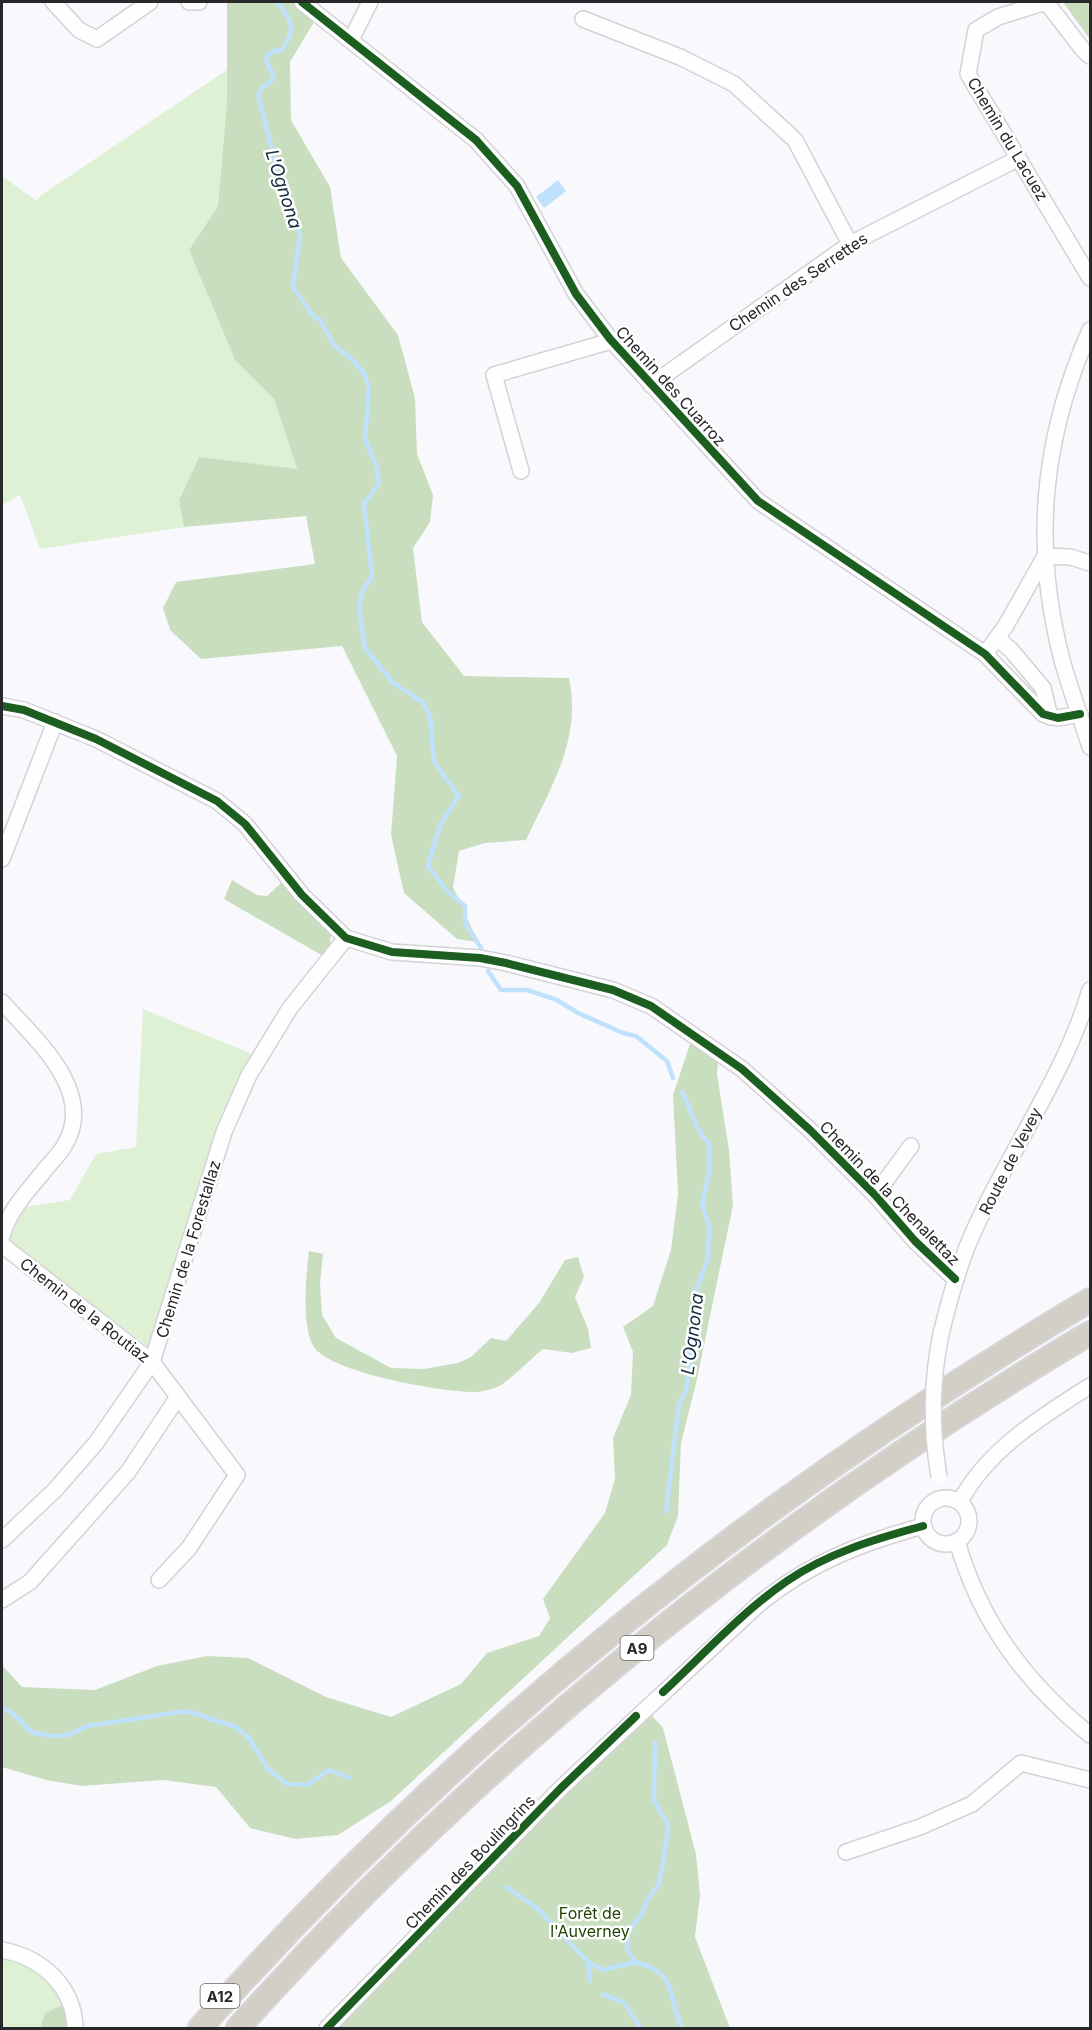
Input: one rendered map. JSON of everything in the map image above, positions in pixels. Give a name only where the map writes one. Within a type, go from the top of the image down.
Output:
[{"type":"highway","name":"A9","points":[[200,2028],[258,1963],[438,1783],[544,1688],[659,1593],[767,1511],[875,1436],[953,1384],[1090,1300]]},
{"type":"highway","name":"A9","points":[[238,2028],[405,1854],[512,1754],[615,1665],[723,1579],[828,1502],[966,1409],[1090,1333]]},
{"type":"highway","name":"A12","points":[[182,2028],[258,1963]]},
{"type":"street","points":[[53,2],[79,30],[97,39],[150,2]]},
{"type":"street","points":[[189,2],[199,2]]},
{"type":"street","name":"Chemin des Cuarroz","points":[[302,2],[476,140],[498,163],[517,186],[576,294],[611,341],[758,501],[985,654],[1043,714],[1050,717]]},
{"type":"street","points":[[351,40],[370,2]]},
{"type":"street","points":[[1046,2],[1090,56]]},
{"type":"street","name":"Chemin du Lacuez","points":[[1046,2],[998,17],[976,30],[968,74],[1090,278]]},
{"type":"street","points":[[583,19],[680,57],[734,84],[795,140],[850,244]]},
{"type":"street","name":"Chemin des Serrettes","points":[[651,385],[850,244],[1017,159]]},
{"type":"street","points":[[1090,330],[1070,380],[1054,436],[1046,484],[1045,556],[1055,630],[1090,747]]},
{"type":"street","points":[[521,471],[494,375],[611,341]]},
{"type":"street","points":[[1045,556],[1070,557],[1090,562]]},
{"type":"street","points":[[985,654],[997,638],[1045,556]]},
{"type":"street","points":[[997,638],[1011,650],[1043,688],[1050,717],[1080,714]]},
{"type":"street","name":"Chemin de la Chenalettaz","points":[[2,706],[24,710],[55,722],[154,767],[217,801],[245,824],[302,895],[346,938],[392,952],[480,958],[634,997],[684,1027],[742,1069],[810,1130],[875,1195],[915,1241],[955,1279]]},
{"type":"street","points":[[2,859],[55,722]]},
{"type":"street","name":"Chemin de la Forestallaz","points":[[2,1540],[55,1490],[96,1443],[152,1362],[224,1132],[249,1075],[290,1008],[346,938]]},
{"type":"street","name":"Route de Vevey","points":[[942,1498],[932,1415],[936,1357],[955,1279],[968,1245],[1063,1058],[1090,990]]},
{"type":"street","points":[[2,1002],[58,1064],[72,1102],[73,1123],[65,1146],[8,1216],[2,1236]]},
{"type":"street","points":[[875,1195],[910,1146]]},
{"type":"street","name":"Chemin de la Routiaz","points":[[2,1245],[152,1362],[237,1475],[189,1548],[159,1580]]},
{"type":"street","points":[[960,1502],[982,1466],[1057,1406],[1090,1386]]},
{"type":"street","points":[[2,1600],[30,1582],[128,1472],[178,1397]]},
{"type":"street","points":[[942,1498],[960,1502],[969,1519],[966,1532],[957,1541],[949,1544],[932,1540],[923,1526],[926,1508],[942,1498]]},
{"type":"street","name":"Chemin des Boulingrins","points":[[327,2028],[561,1788],[759,1604],[786,1582],[837,1553],[873,1539],[923,1526]]},
{"type":"street","points":[[957,1541],[968,1579],[995,1632],[1036,1685],[1062,1712],[1090,1735]]},
{"type":"street","points":[[846,1852],[920,1827],[972,1804],[1021,1763],[1090,1780]]},
{"type":"street","points":[[2,1950],[30,1958],[54,1976],[71,2005],[75,2028]]},
{"type":"green space","points":[[227,2],[315,2],[323,7],[290,62],[291,120],[330,187],[341,258],[398,335],[415,398],[417,454],[433,495],[430,522],[413,548],[422,622],[464,676],[569,678],[572,700],[568,742],[554,782],[526,840],[485,843],[459,851],[453,887],[478,942],[457,939],[404,893],[391,835],[397,756],[342,646],[201,659],[170,630],[163,608],[176,582],[315,564],[306,516],[184,527],[179,500],[199,457],[297,469],[274,399],[235,360],[189,250],[218,206],[227,102]]},
{"type":"green space","points":[[1063,2],[1090,2],[1090,40],[1089,38]]},
{"type":"green space","points":[[227,70],[227,102],[218,206],[189,250],[235,360],[274,399],[297,470],[199,457],[179,500],[184,527],[40,549],[20,495],[2,505],[2,176],[37,201],[40,196]]},
{"type":"green space","points":[[232,880],[257,895],[267,896],[281,883],[287,882],[331,933],[330,947],[323,956],[224,899]]},
{"type":"green space","points":[[143,1009],[252,1054],[224,1119],[217,1127],[213,1137],[210,1158],[154,1341],[147,1346],[10,1243],[9,1237],[12,1223],[24,1207],[70,1200],[96,1154],[136,1147]]},
{"type":"green space","points":[[690,1044],[719,1052],[717,1074],[729,1150],[733,1205],[697,1379],[681,1443],[678,1516],[667,1545],[391,1801],[338,1835],[295,1839],[250,1828],[216,1787],[163,1780],[82,1786],[46,1780],[2,1767],[2,1665],[22,1687],[95,1690],[157,1666],[207,1656],[248,1658],[326,1697],[391,1717],[461,1684],[487,1653],[539,1636],[550,1618],[543,1599],[605,1513],[615,1479],[613,1438],[631,1395],[633,1352],[623,1327],[653,1306],[671,1250],[678,1194],[673,1095]]},
{"type":"green space","points":[[309,1251],[323,1254],[320,1283],[322,1315],[336,1338],[391,1368],[424,1369],[458,1363],[471,1357],[491,1338],[506,1341],[539,1303],[565,1260],[578,1257],[584,1277],[575,1297],[588,1329],[591,1348],[572,1353],[543,1349],[501,1385],[477,1392],[412,1384],[341,1365],[324,1356],[314,1347],[310,1338],[306,1314]]},
{"type":"green space","name":"Forêt de l'Auverney","points":[[647,1710],[663,1728],[696,1854],[700,1895],[695,1937],[730,2028],[338,2028]]},
{"type":"green space","points":[[2,1958],[38,1974],[52,1987],[64,2004],[45,2013],[40,2028],[2,2028]]},
{"type":"green space","points":[[64,2004],[75,2028],[40,2028],[45,2013]]},
{"type":"water","points":[[558,180],[566,191],[544,208],[536,197]]},
{"type":"waterway","name":"L'Ognona","points":[[278,2],[291,25],[290,36],[282,50],[272,52],[267,57],[266,60],[274,78],[261,89],[258,95],[274,157],[276,175],[285,188],[300,235],[293,287],[313,316],[320,320],[334,345],[354,361],[365,375],[369,389],[365,439],[377,467],[379,484],[364,504],[372,576],[362,592],[359,606],[365,648],[393,683],[421,701],[430,716],[434,762],[459,796],[440,825],[428,866],[448,892],[465,906],[465,923],[481,948]]},
{"type":"waterway","name":"L'Ognona","points":[[488,971],[501,990],[527,990],[557,1000],[578,1013],[623,1033],[636,1036],[667,1061],[673,1078]]},
{"type":"waterway","name":"L'Ognona","points":[[666,1512],[679,1403],[686,1391],[697,1288],[708,1259],[709,1226],[702,1204],[709,1172],[709,1143],[697,1125],[682,1092]]},
{"type":"waterway","points":[[2,1707],[12,1713],[33,1733],[55,1736],[68,1735],[87,1726],[187,1711],[236,1727],[249,1738],[268,1769],[287,1784],[307,1785],[329,1770],[349,1778]]},
{"type":"waterway","name":"L'Ognona","points":[[655,1742],[654,1801],[668,1824],[668,1833],[659,1884],[647,1900],[642,1914],[628,1932],[627,1949],[635,1962],[658,1972],[665,1979],[682,2028]]},
{"type":"waterway","points":[[506,1887],[537,1908],[588,1962],[603,1970],[635,1962]]},
{"type":"waterway","points":[[588,1962],[590,1981]]},
{"type":"waterway","points":[[603,1994],[624,2003],[641,2028]]},
{"type":"cycle path","points":[[302,2],[476,140],[517,186],[576,294],[610,339],[758,501],[985,654],[1043,714],[1058,718],[1080,714]]},
{"type":"cycle path","points":[[2,706],[24,710],[96,739],[217,801],[245,824],[302,895],[346,938],[392,952],[480,958],[506,963],[613,990],[651,1006],[742,1069],[810,1130],[875,1195],[915,1241],[955,1279]]},
{"type":"cycle path","points":[[663,1692],[739,1620],[787,1581],[835,1555],[923,1526]]},
{"type":"cycle path","points":[[327,2028],[561,1788],[636,1716]]}]
